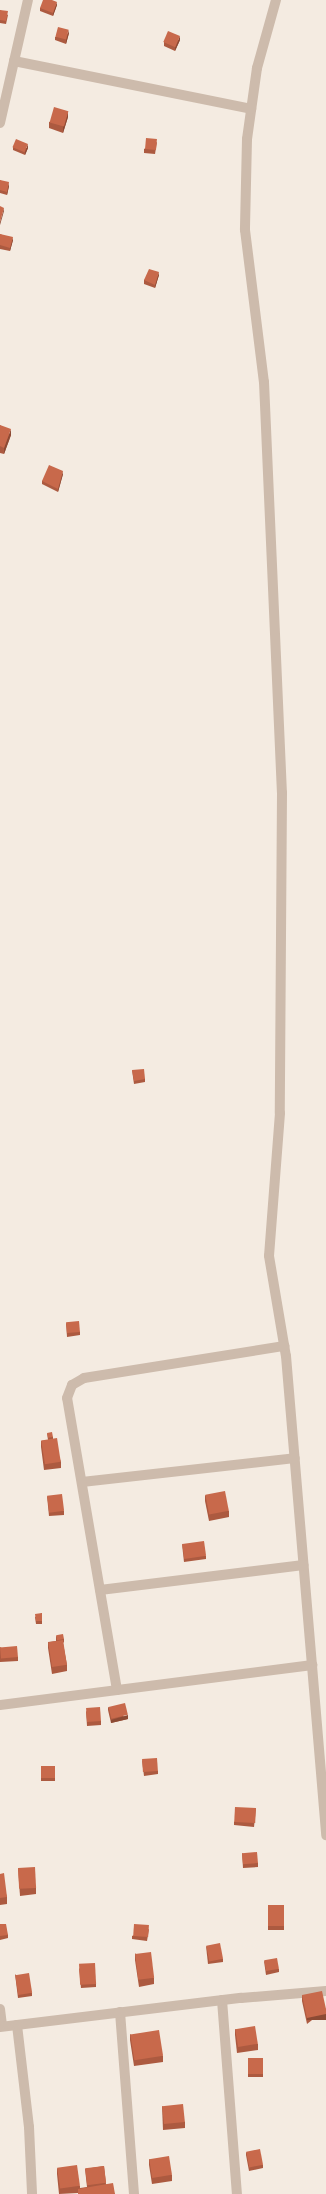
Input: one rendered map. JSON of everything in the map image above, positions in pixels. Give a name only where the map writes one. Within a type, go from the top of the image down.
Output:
[{"type":"street","points":[[0,122],[28,0]]},
{"type":"street","points":[[276,0],[257,68],[251,109],[247,139],[245,230],[264,382],[282,793],[280,1113],[269,1256],[284,1346],[295,1458],[326,1835]]},
{"type":"street","points":[[14,61],[251,109]]},
{"type":"street","points":[[117,1690],[67,1398],[72,1386],[84,1378],[284,1346]]},
{"type":"street","points":[[82,1482],[295,1458]]},
{"type":"street","points":[[100,1590],[304,1565]]},
{"type":"street","points":[[0,1705],[312,1665]]},
{"type":"street","points":[[0,2009],[1,2026],[222,2000],[326,1991]]},
{"type":"street","points":[[222,2000],[237,2194]]},
{"type":"street","points":[[120,2012],[134,2194]]},
{"type":"street","points":[[17,2025],[29,2127],[32,2194]]},
{"type":"building","points":[[43,0],[52,0],[57,2],[53,13],[40,8]]},
{"type":"building","points":[[0,10],[8,11],[6,21],[0,20]]},
{"type":"building","points":[[58,27],[69,30],[66,40],[55,37]]},
{"type":"building","points":[[168,31],[180,36],[175,47],[163,42]]},
{"type":"building","points":[[54,107],[68,111],[64,127],[50,122]]},
{"type":"building","points":[[146,138],[157,139],[156,150],[145,149]]},
{"type":"building","points":[[16,139],[28,144],[24,152],[12,147]]},
{"type":"building","points":[[0,180],[9,182],[7,192],[0,190]]},
{"type":"building","points":[[0,206],[4,208],[0,222]]},
{"type":"building","points":[[0,234],[13,237],[10,248],[0,245]]},
{"type":"building","points":[[149,269],[159,272],[155,285],[144,280]]},
{"type":"building","points":[[0,425],[11,429],[4,448],[0,446]]},
{"type":"building","points":[[49,465],[63,471],[58,489],[42,481]]},
{"type":"building","points":[[144,1069],[145,1079],[134,1081],[132,1070]]},
{"type":"building","points":[[79,1321],[80,1332],[67,1333],[66,1322]]},
{"type":"building","points":[[52,1432],[53,1437],[48,1438],[47,1433]]},
{"type":"building","points":[[57,1438],[61,1462],[45,1464],[41,1441]]},
{"type":"building","points":[[225,1491],[229,1511],[209,1514],[205,1495]]},
{"type":"building","points":[[62,1494],[64,1511],[49,1513],[47,1496]]},
{"type":"building","points":[[204,1541],[206,1556],[184,1559],[182,1544]]},
{"type":"building","points":[[42,1613],[42,1621],[36,1621],[35,1614]]},
{"type":"building","points":[[63,1634],[64,1639],[57,1640],[56,1635]]},
{"type":"building","points":[[63,1640],[67,1665],[52,1667],[48,1642]]},
{"type":"building","points":[[17,1646],[18,1657],[1,1658],[0,1647]]},
{"type":"building","points":[[125,1703],[128,1715],[111,1719],[109,1707]]},
{"type":"building","points":[[100,1707],[101,1721],[87,1722],[86,1708]]},
{"type":"building","points":[[157,1758],[158,1771],[143,1772],[142,1759]]},
{"type":"building","points":[[41,1766],[55,1766],[55,1778],[41,1778]]},
{"type":"building","points":[[235,1807],[256,1808],[255,1823],[234,1822]]},
{"type":"building","points":[[257,1852],[258,1863],[243,1864],[242,1853]]},
{"type":"building","points":[[35,1867],[36,1888],[19,1889],[18,1868]]},
{"type":"building","points":[[4,1873],[7,1897],[0,1898],[0,1874]]},
{"type":"building","points":[[268,1905],[284,1905],[284,1926],[268,1926]]},
{"type":"building","points":[[0,1924],[6,1924],[8,1935],[0,1936]]},
{"type":"building","points":[[134,1924],[149,1925],[148,1937],[133,1936]]},
{"type":"building","points":[[220,1943],[223,1959],[209,1961],[206,1946]]},
{"type":"building","points":[[151,1952],[154,1978],[138,1980],[135,1954]]},
{"type":"building","points":[[277,1958],[279,1969],[266,1971],[264,1960]]},
{"type":"building","points":[[95,1963],[96,1984],[80,1985],[79,1964]]},
{"type":"building","points":[[29,1973],[32,1993],[18,1995],[15,1975]]},
{"type":"building","points":[[322,1991],[326,2014],[307,2018],[302,1995]]},
{"type":"building","points":[[255,2026],[258,2044],[238,2047],[235,2029]]},
{"type":"building","points":[[159,2030],[163,2056],[134,2060],[130,2035]]},
{"type":"building","points":[[248,2058],[263,2058],[263,2074],[248,2074]]},
{"type":"building","points":[[183,2104],[185,2122],[164,2124],[162,2106]]},
{"type":"building","points":[[260,2149],[263,2165],[249,2167],[246,2152]]},
{"type":"building","points":[[169,2156],[172,2175],[152,2178],[149,2159]]},
{"type":"building","points":[[77,2165],[80,2186],[60,2189],[57,2168]]},
{"type":"building","points":[[104,2166],[106,2183],[87,2185],[85,2168]]},
{"type":"building","points":[[113,2183],[115,2194],[78,2194],[78,2189]]}]
